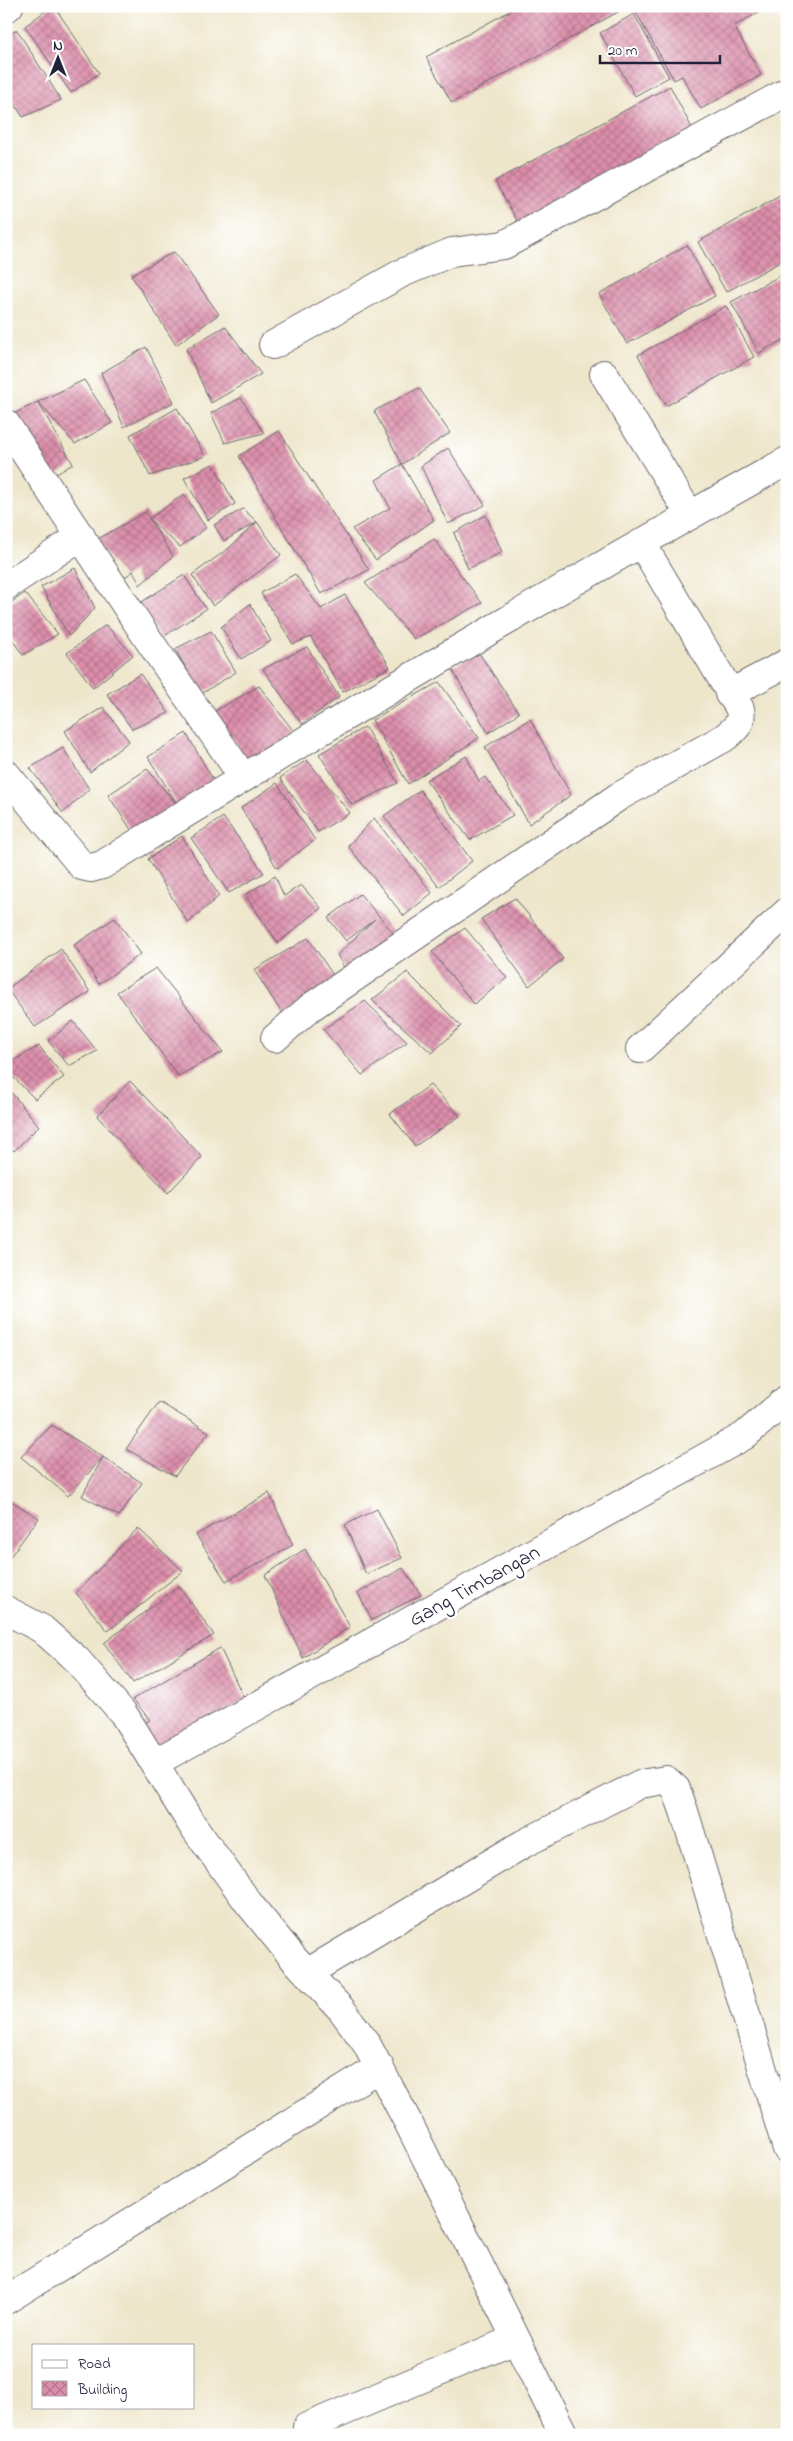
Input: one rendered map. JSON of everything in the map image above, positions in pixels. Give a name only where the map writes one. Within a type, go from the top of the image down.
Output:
[{"type":"street","points":[[273,345],[402,273],[452,252],[504,245],[787,92]]},
{"type":"street","points":[[604,374],[690,515]]},
{"type":"street","points":[[6,424],[150,642],[243,777]]},
{"type":"street","points":[[6,774],[82,866],[91,868],[102,865],[243,777],[690,515],[787,461]]},
{"type":"street","points":[[6,586],[81,536]]},
{"type":"street","points":[[275,1038],[311,1007],[618,797],[724,738],[738,727],[742,716],[740,710],[642,544]]},
{"type":"street","points":[[730,694],[787,663]]},
{"type":"street","points":[[640,1049],[787,912]]},
{"type":"street","name":"Gang Timbangan","points":[[154,1763],[744,1436],[787,1399]]},
{"type":"street","points":[[6,1610],[42,1628],[76,1660],[123,1713],[191,1823],[250,1905],[307,1973],[342,2010],[380,2067],[564,2435]]},
{"type":"street","points":[[307,1973],[523,1844],[640,1784],[666,1780],[676,1789],[684,1811],[787,2149]]},
{"type":"street","points":[[6,2300],[380,2067]]},
{"type":"street","points":[[307,2427],[515,2339]]},
{"type":"building","points":[[54,6],[99,73],[71,93],[25,26]]},
{"type":"building","points":[[519,6],[629,6],[452,103],[426,57]]},
{"type":"building","points":[[643,6],[770,6],[734,26],[761,75],[701,109],[682,76],[674,80],[635,11]]},
{"type":"building","points":[[634,14],[669,77],[635,96],[600,33]]},
{"type":"building","points":[[17,30],[61,100],[23,117],[6,90],[6,36]]},
{"type":"building","points":[[670,86],[694,132],[520,226],[495,181]]},
{"type":"building","points":[[785,193],[787,258],[726,292],[698,242]]},
{"type":"building","points":[[687,245],[715,296],[627,344],[599,294]]},
{"type":"building","points":[[174,252],[219,314],[176,345],[131,275]]},
{"type":"building","points":[[787,272],[787,338],[759,353],[731,302]]},
{"type":"building","points":[[726,306],[754,357],[666,406],[638,355]]},
{"type":"building","points":[[225,326],[261,374],[211,403],[186,349]]},
{"type":"building","points":[[146,347],[174,402],[124,427],[101,373]]},
{"type":"building","points":[[84,380],[112,423],[75,444],[38,402]]},
{"type":"building","points":[[419,388],[450,433],[402,464],[374,411]]},
{"type":"building","points":[[241,398],[264,433],[225,443],[211,413]]},
{"type":"building","points":[[38,402],[73,464],[50,478],[11,415]]},
{"type":"building","points":[[177,408],[205,456],[150,476],[130,435]]},
{"type":"building","points":[[279,431],[369,570],[321,594],[239,456]]},
{"type":"building","points":[[448,448],[485,505],[448,524],[421,466]]},
{"type":"building","points":[[213,464],[235,504],[208,520],[184,478]]},
{"type":"building","points":[[402,464],[434,520],[376,560],[352,529],[390,508],[376,480]]},
{"type":"building","points":[[184,494],[206,528],[180,547],[149,519]]},
{"type":"building","points":[[243,509],[257,522],[224,541],[214,525]]},
{"type":"building","points":[[145,512],[173,556],[140,585],[133,571],[124,578],[96,540]]},
{"type":"building","points":[[486,515],[502,552],[468,569],[454,533]]},
{"type":"building","points":[[257,522],[281,555],[213,606],[192,575],[229,548]]},
{"type":"building","points":[[434,539],[482,603],[414,639],[365,583]]},
{"type":"building","points":[[75,568],[95,608],[69,636],[41,587]]},
{"type":"building","points":[[295,574],[321,609],[345,595],[390,667],[343,692],[311,637],[293,644],[261,593]]},
{"type":"building","points":[[184,575],[206,609],[160,639],[140,603]]},
{"type":"building","points":[[25,593],[58,634],[23,655],[6,631],[6,606]]},
{"type":"building","points":[[250,604],[271,641],[241,659],[221,627]]},
{"type":"building","points":[[106,625],[133,655],[93,688],[67,653]]},
{"type":"building","points":[[211,631],[236,672],[201,694],[175,649]]},
{"type":"building","points":[[307,647],[339,697],[302,724],[263,669]]},
{"type":"building","points":[[479,653],[519,713],[488,733],[451,667]]},
{"type":"building","points":[[140,674],[169,713],[132,729],[107,694]]},
{"type":"building","points":[[439,682],[479,738],[408,784],[372,720]]},
{"type":"building","points":[[259,686],[295,733],[250,764],[215,711]]},
{"type":"building","points":[[103,707],[129,741],[90,772],[65,731]]},
{"type":"building","points":[[530,719],[571,795],[529,824],[485,747]]},
{"type":"building","points":[[365,727],[398,783],[352,805],[319,754]]},
{"type":"building","points":[[186,733],[215,783],[179,807],[148,757]]},
{"type":"building","points":[[63,748],[89,789],[63,813],[30,768]]},
{"type":"building","points":[[466,756],[479,781],[485,777],[513,815],[470,840],[426,780]]},
{"type":"building","points":[[307,760],[350,813],[318,832],[280,778]]},
{"type":"building","points":[[147,769],[179,807],[132,831],[108,795]]},
{"type":"building","points":[[277,783],[315,840],[277,868],[241,808]]},
{"type":"building","points":[[420,790],[472,861],[439,887],[384,816]]},
{"type":"building","points":[[223,817],[264,873],[229,893],[191,838]]},
{"type":"building","points":[[374,818],[432,893],[404,916],[348,846]]},
{"type":"building","points":[[182,836],[219,896],[188,923],[148,859]]},
{"type":"building","points":[[275,876],[284,896],[301,885],[321,908],[278,943],[245,895]]},
{"type":"building","points":[[360,894],[397,937],[348,974],[337,955],[375,919],[346,941],[328,918]]},
{"type":"building","points":[[515,898],[563,959],[529,986],[481,919]]},
{"type":"building","points":[[115,918],[141,954],[99,984],[74,945]]},
{"type":"building","points":[[465,928],[507,978],[474,1004],[432,952]]},
{"type":"building","points":[[308,938],[335,978],[284,1016],[254,970]]},
{"type":"building","points":[[61,949],[90,992],[35,1027],[7,989]]},
{"type":"building","points":[[156,968],[223,1052],[178,1076],[117,992]]},
{"type":"building","points":[[407,972],[461,1026],[432,1053],[372,1000]]},
{"type":"building","points":[[365,1001],[407,1042],[362,1075],[323,1029]]},
{"type":"building","points":[[73,1021],[97,1051],[69,1066],[48,1041]]},
{"type":"building","points":[[39,1046],[64,1077],[35,1099],[6,1070],[6,1065]]},
{"type":"building","points":[[130,1081],[202,1157],[168,1193],[97,1116]]},
{"type":"building","points":[[430,1085],[460,1116],[415,1146],[390,1114]]},
{"type":"building","points":[[6,1086],[39,1126],[14,1151],[6,1143]]},
{"type":"building","points":[[159,1402],[209,1432],[175,1476],[126,1449]]},
{"type":"building","points":[[52,1425],[103,1457],[68,1496],[21,1457]]},
{"type":"building","points":[[103,1457],[142,1483],[119,1516],[82,1496]]},
{"type":"building","points":[[269,1493],[293,1545],[226,1581],[196,1535]]},
{"type":"building","points":[[6,1498],[39,1518],[6,1562]]},
{"type":"building","points":[[377,1509],[402,1558],[366,1574],[345,1525]]},
{"type":"building","points":[[138,1528],[183,1571],[108,1631],[76,1593]]},
{"type":"building","points":[[305,1549],[350,1627],[303,1658],[265,1575]]},
{"type":"building","points":[[403,1568],[421,1595],[372,1620],[358,1593]]},
{"type":"building","points":[[179,1586],[214,1635],[133,1683],[104,1643]]},
{"type":"building","points":[[220,1648],[245,1700],[155,1752],[138,1727],[150,1720],[133,1699]]}]
